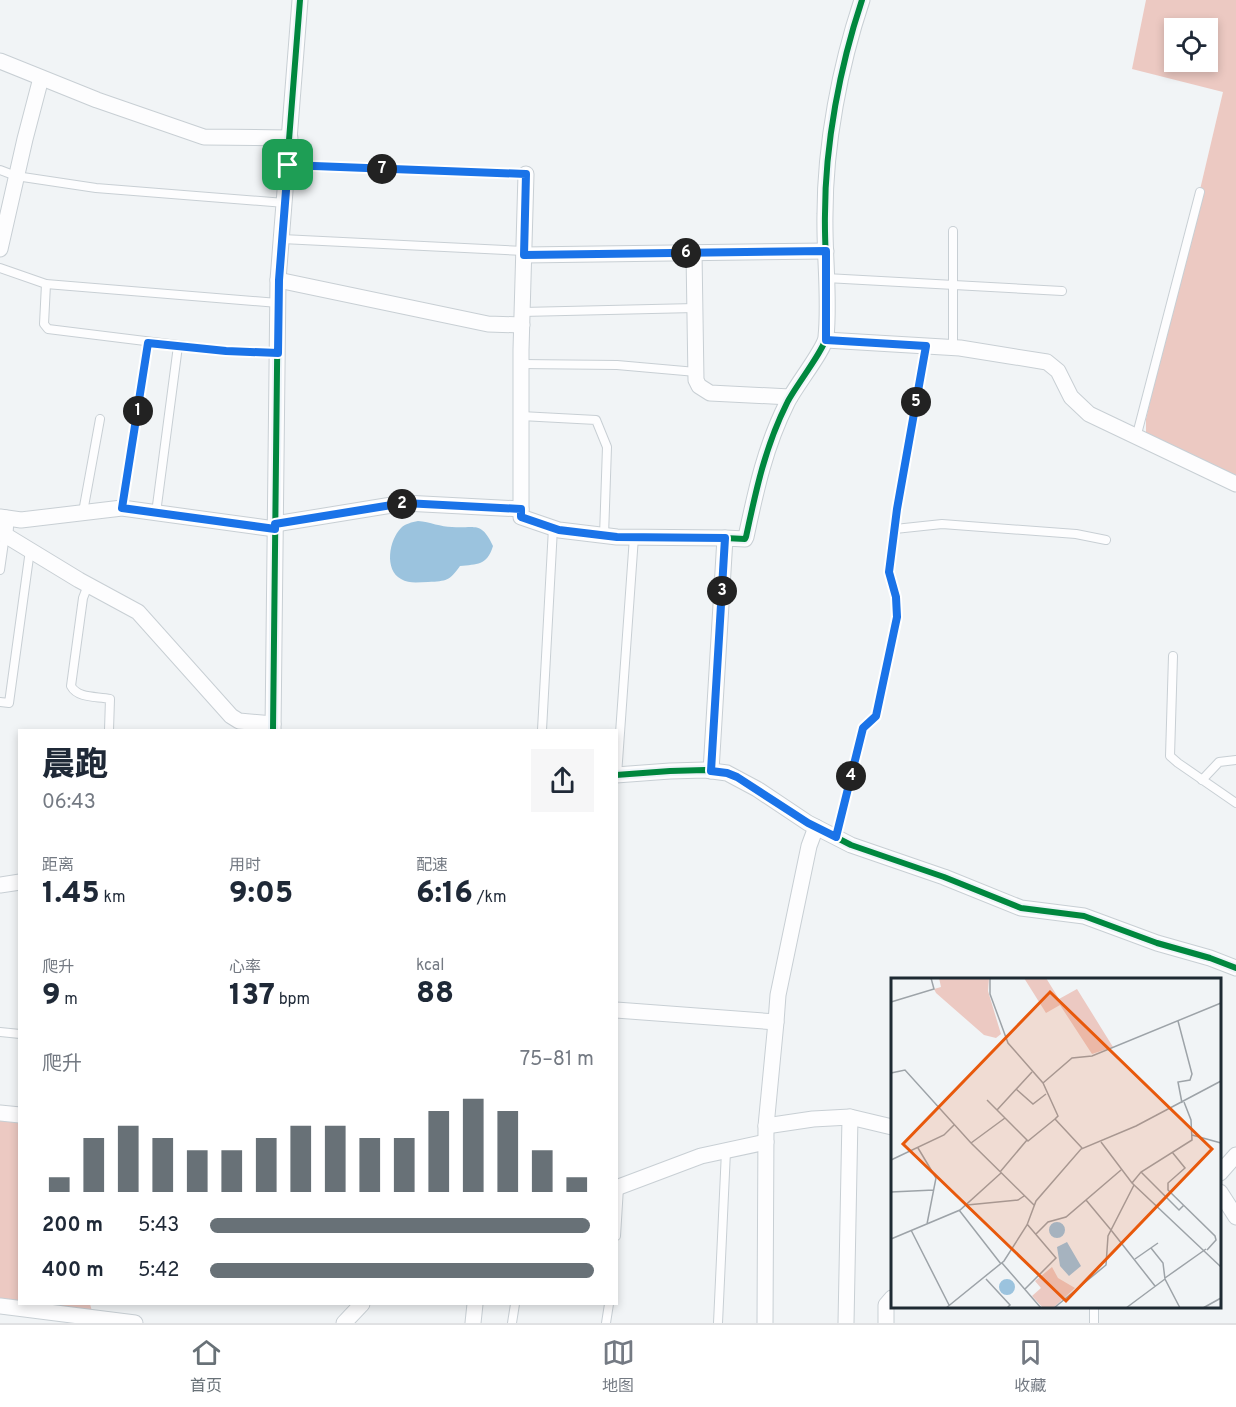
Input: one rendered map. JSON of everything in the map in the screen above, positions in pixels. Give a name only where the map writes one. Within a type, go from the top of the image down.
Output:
[{"type":"street","points":[[300,0],[278,303],[278,353],[275,527],[273,727],[239,721],[231,716],[146,619],[126,604],[88,585],[6,535],[3,517],[21,520],[122,508],[275,527],[404,503],[521,509]]},
{"type":"street","points":[[526,174],[521,364],[521,517],[553,528],[604,536],[745,539],[767,448],[790,396],[826,340],[826,186],[838,89],[862,0]]},
{"type":"street","points":[[0,61],[108,104],[204,137],[290,138]]},
{"type":"street","points":[[0,249],[41,78]]},
{"type":"street","points":[[524,253],[826,251]]},
{"type":"street","points":[[694,253],[696,380],[699,386],[710,393],[790,396]]},
{"type":"street","points":[[279,280],[488,324],[522,319]]},
{"type":"street","points":[[826,340],[953,347],[1047,362],[1058,371],[1077,405],[1089,414],[1236,484]]},
{"type":"street","points":[[711,771],[725,538]]},
{"type":"street","points":[[618,775],[670,771],[727,773],[816,827],[851,845],[1021,908],[1084,916],[1157,943],[1232,964]]},
{"type":"street","points":[[765,1323],[766,1134],[778,995],[809,846],[816,827]]},
{"type":"street","points":[[0,885],[18,882]]},
{"type":"street","points":[[618,1010],[776,1022]]},
{"type":"street","points":[[0,1113],[18,1115]]},
{"type":"street","points":[[846,1323],[850,1117]]},
{"type":"street","points":[[618,1187],[701,1156],[726,1151],[766,1134],[813,1119],[850,1117],[891,1127]]},
{"type":"street","points":[[1221,1172],[1236,1155]]},
{"type":"street","points":[[1221,1194],[1236,1217]]},
{"type":"street","points":[[886,1323],[886,1305],[891,1299]]},
{"type":"street","points":[[344,1323],[361,1305]]},
{"type":"street","points":[[473,1323],[476,1305]]},
{"type":"street","points":[[0,1306],[135,1323]]},
{"type":"lane","points":[[288,165],[526,174]]},
{"type":"lane","points":[[0,170],[16,176],[96,188],[285,203]]},
{"type":"lane","points":[[1136,438],[1200,192]]},
{"type":"lane","points":[[953,231],[953,347]]},
{"type":"lane","points":[[282,239],[524,253]]},
{"type":"lane","points":[[0,268],[46,284],[278,303]]},
{"type":"lane","points":[[826,278],[1062,291]]},
{"type":"lane","points":[[46,284],[44,324],[48,329],[148,343],[226,351],[278,353]]},
{"type":"lane","points":[[522,319],[695,308]]},
{"type":"lane","points":[[122,508],[148,343]]},
{"type":"lane","points":[[156,513],[178,346]]},
{"type":"lane","points":[[836,837],[863,728],[876,716],[897,617],[896,597],[889,572],[926,346]]},
{"type":"lane","points":[[521,364],[617,365],[696,372]]},
{"type":"lane","points":[[521,416],[596,420],[607,447],[604,536]]},
{"type":"lane","points":[[83,513],[100,419]]},
{"type":"lane","points":[[895,529],[942,524],[1076,534],[1106,540]]},
{"type":"lane","points":[[542,729],[553,528]]},
{"type":"lane","points":[[0,570],[6,535]]},
{"type":"lane","points":[[618,761],[634,537]]},
{"type":"lane","points":[[0,702],[9,703],[30,550]]},
{"type":"lane","points":[[88,585],[83,598],[71,686],[73,691],[79,694],[110,699],[109,729]]},
{"type":"lane","points":[[1173,656],[1170,756],[1178,764],[1236,803]]},
{"type":"lane","points":[[1202,780],[1220,762],[1236,760]]},
{"type":"lane","points":[[0,1032],[18,1034]]},
{"type":"lane","points":[[718,1323],[726,1151]]},
{"type":"lane","points":[[512,1323],[515,1305]]},
{"type":"lane","points":[[606,1323],[609,1305]]},
{"type":"shaded area","points":[[1146,0],[1236,0],[1236,477],[1146,433],[1146,419],[1223,92],[1132,69]]},
{"type":"shaded area","points":[[0,1118],[18,1120],[18,1305],[90,1305],[93,1315],[0,1305]]},
{"type":"water","points":[[418,521],[448,527],[481,529],[493,546],[491,553],[481,563],[460,566],[453,575],[444,580],[404,581],[392,569],[391,547],[397,533],[404,525]]},
{"type":"cycle path","points":[[273,729],[278,280],[300,0]]},
{"type":"cycle path","points":[[711,771],[725,538],[745,539],[762,469],[779,419],[826,337],[825,214],[828,160],[835,106],[847,51],[862,0]]},
{"type":"cycle path","points":[[618,775],[705,770],[727,773],[757,789],[808,823],[851,845],[944,877],[1021,908],[1084,916],[1157,943],[1236,968]]},
{"type":"route","points":[[288,165],[526,174],[524,255],[826,251],[826,340],[926,346],[897,509],[889,572],[898,607],[897,617],[876,716],[863,728],[836,837],[808,823],[737,777],[711,771],[725,538],[617,537],[559,530],[521,517],[521,509],[404,503],[275,524],[275,529],[122,508],[148,343],[226,351],[278,353],[279,280],[288,165]]}]
